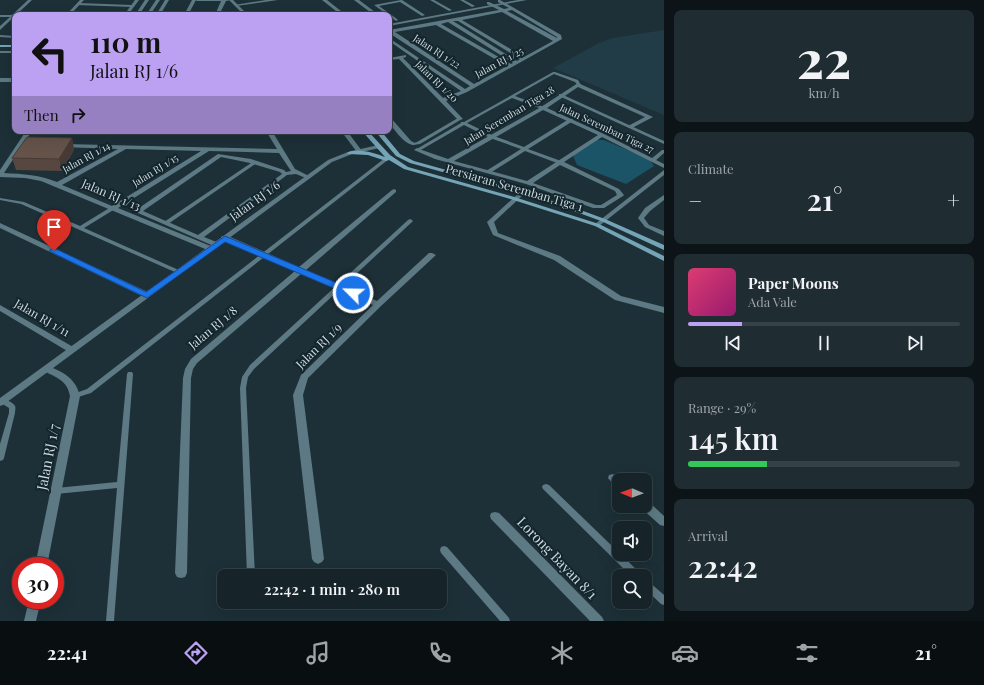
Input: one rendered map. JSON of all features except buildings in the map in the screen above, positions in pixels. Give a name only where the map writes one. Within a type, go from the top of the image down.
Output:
[{"type":"main road","points":[[0,42],[12,42]]},
{"type":"main road","points":[[0,46],[12,46]]},
{"type":"main road","name":"Persiaran Seremban Tiga 1","points":[[367,134],[378,148],[394,162],[418,172],[517,199],[597,225],[664,260]]},
{"type":"main road","name":"Persiaran Seremban Tiga 1","points":[[380,134],[398,155],[412,162],[573,208],[664,248]]},
{"type":"main road","points":[[378,148],[390,146]]},
{"type":"main road","points":[[350,154],[369,153],[394,162]]},
{"type":"street","points":[[18,12],[30,0]]},
{"type":"street","points":[[71,12],[82,0]]},
{"type":"street","points":[[128,12],[137,0]]},
{"type":"street","points":[[140,12],[147,0]]},
{"type":"street","points":[[150,12],[158,0]]},
{"type":"street","points":[[160,12],[167,0]]},
{"type":"street","points":[[196,0],[230,0]]},
{"type":"street","points":[[218,12],[224,0]]},
{"type":"street","points":[[236,5],[276,0]]},
{"type":"street","points":[[324,0],[340,12]]},
{"type":"street","points":[[357,0],[373,12]]},
{"type":"street","points":[[392,21],[489,3],[525,0]]},
{"type":"street","points":[[392,24],[494,6],[503,2]]},
{"type":"street","points":[[503,2],[559,39]]},
{"type":"street","points":[[489,3],[559,39]]},
{"type":"street","points":[[392,32],[513,9]]},
{"type":"street","points":[[0,16],[12,16]]},
{"type":"street","points":[[0,29],[12,18]]},
{"type":"street","points":[[458,19],[524,59]]},
{"type":"street","points":[[449,21],[517,63]]},
{"type":"street","points":[[437,23],[511,66]]},
{"type":"street","name":"Jalan RJ 1/22","points":[[392,33],[474,86]]},
{"type":"street","points":[[0,36],[12,37]]},
{"type":"street","name":"Jalan RJ 1/25","points":[[443,100],[465,91],[559,39]]},
{"type":"street","name":"Jalan RJ 1/22","points":[[392,42],[465,91]]},
{"type":"street","points":[[0,52],[12,52]]},
{"type":"street","points":[[392,58],[412,55]]},
{"type":"street","name":"Jalan RJ 1/20","points":[[400,57],[462,121]]},
{"type":"street","points":[[0,80],[12,80]]},
{"type":"street","points":[[579,85],[650,116],[630,127]]},
{"type":"street","name":"Jalan Seremban Tiga 28","points":[[449,161],[579,85]]},
{"type":"street","name":"Jalan Seremban Tiga 27","points":[[542,108],[571,120],[664,166]]},
{"type":"street","points":[[392,123],[409,142],[413,144]]},
{"type":"street","points":[[0,175],[27,134]]},
{"type":"street","points":[[271,134],[296,172],[308,177]]},
{"type":"street","points":[[346,134],[359,151]]},
{"type":"street","points":[[528,183],[602,135]]},
{"type":"street","points":[[20,145],[27,145]]},
{"type":"street","points":[[57,146],[207,150],[256,162],[282,171],[285,174]]},
{"type":"street","name":"Jalan RJ 1/14","points":[[57,185],[124,147]]},
{"type":"street","name":"Jalan RJ 1/6","points":[[2,402],[330,161],[359,151],[378,148]]},
{"type":"street","name":"Jalan RJ 1/15","points":[[114,208],[207,150]]},
{"type":"street","points":[[417,150],[437,158],[528,183],[598,207],[602,207],[620,196],[620,193],[617,190],[559,162]]},
{"type":"street","points":[[213,247],[200,237],[140,212],[139,210],[222,153],[281,151]]},
{"type":"street","points":[[200,237],[285,174],[296,172]]},
{"type":"street","points":[[597,225],[664,172]]},
{"type":"street","name":"Jalan RJ 1/13","points":[[0,175],[25,176],[43,179],[213,247]]},
{"type":"street","name":"Jalan RJ 1/8","points":[[181,573],[187,378],[189,369],[194,361],[394,192]]},
{"type":"street","points":[[522,193],[490,222],[495,234],[558,258],[618,298],[664,310]]},
{"type":"street","points":[[664,197],[641,218],[647,226],[664,234]]},
{"type":"street","points":[[0,225],[147,295]]},
{"type":"street","points":[[225,238],[378,304]]},
{"type":"street","name":"Jalan RJ 1/9","points":[[318,559],[298,395],[300,386],[304,377],[378,304],[432,255]]},
{"type":"street","name":"Jalan RJ 1/11","points":[[0,308],[72,350]]},
{"type":"street","points":[[47,369],[71,383],[74,387],[75,396]]},
{"type":"street","name":"Jalan RJ 1/7","points":[[43,557],[75,396]]},
{"type":"street","points":[[652,511],[664,522]]},
{"type":"street","name":"Lorong Bayan 8/1","points":[[495,516],[598,621]]},
{"type":"street","points":[[30,621],[32,609]]},
{"type":"lane","points":[[188,12],[196,0]]},
{"type":"lane","points":[[230,0],[243,12]]},
{"type":"lane","points":[[382,0],[386,3]]},
{"type":"lane","points":[[432,0],[450,10]]},
{"type":"lane","points":[[462,0],[473,6]]},
{"type":"lane","points":[[385,12],[376,5],[401,1],[423,15]]},
{"type":"lane","points":[[78,4],[132,6]]},
{"type":"lane","points":[[392,17],[396,20]]},
{"type":"lane","points":[[413,144],[418,143],[513,96],[556,73],[577,81],[579,85]]},
{"type":"lane","points":[[560,95],[664,143]]},
{"type":"lane","points":[[513,96],[542,108]]},
{"type":"lane","points":[[488,172],[571,120]]},
{"type":"lane","points":[[462,121],[492,137],[559,162]]},
{"type":"lane","points":[[417,150],[462,121]]},
{"type":"lane","points":[[653,160],[664,151]]},
{"type":"lane","points":[[75,396],[89,391],[387,159]]},
{"type":"lane","points":[[166,223],[256,162]]},
{"type":"lane","points":[[0,199],[22,203],[178,272]]},
{"type":"lane","points":[[81,228],[114,208]]},
{"type":"lane","points":[[251,569],[243,388],[245,377],[252,368],[410,221]]},
{"type":"lane","points":[[110,621],[130,374]]},
{"type":"lane","points":[[0,458],[12,413],[12,407],[2,402]]},
{"type":"lane","points":[[56,491],[121,485]]},
{"type":"lane","points":[[546,487],[630,569]]},
{"type":"lane","points":[[444,550],[506,621]]},
{"type":"lane","points":[[652,590],[664,601]]},
{"type":"shaded area","points":[[664,30],[664,115],[553,68],[599,43],[613,38]]},
{"type":"shaded area","points":[[595,140],[604,140],[649,159],[654,166],[626,184],[577,165],[573,156]]},
{"type":"route","points":[[54,251],[147,295],[225,238],[353,293]]}]
